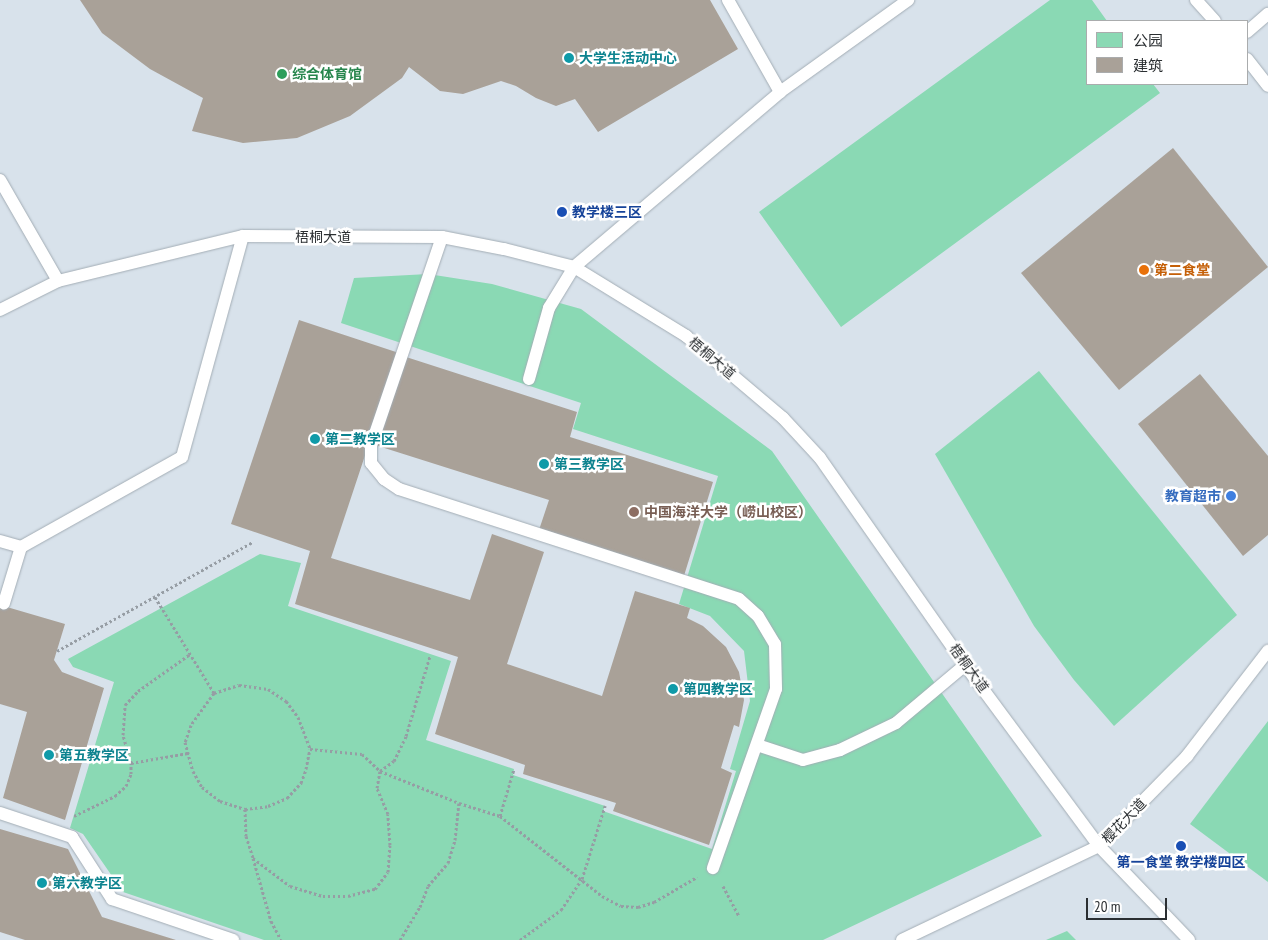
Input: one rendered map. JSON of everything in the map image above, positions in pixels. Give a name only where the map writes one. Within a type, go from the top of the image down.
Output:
[{"type":"lane","points":[[728,0],[780,92]]},
{"type":"lane","points":[[529,379],[549,308],[574,267],[780,92],[908,0]]},
{"type":"lane","points":[[1196,0],[1214,20]]},
{"type":"lane","points":[[1248,31],[1268,14]]},
{"type":"lane","points":[[1248,60],[1268,86]]},
{"type":"lane","points":[[0,180],[58,281]]},
{"type":"lane","points":[[4,603],[21,548],[182,457],[243,236]]},
{"type":"lane","name":"梧桐大道","points":[[0,310],[58,281],[243,236],[442,237],[504,249],[574,267],[686,336],[783,418],[820,458],[966,664],[1099,846],[1189,940]]},
{"type":"lane","points":[[442,237],[374,437],[371,463],[384,479],[399,489],[739,599],[758,616],[775,644],[776,689],[713,868]]},
{"type":"lane","points":[[0,541],[21,548]]},
{"type":"lane","name":"樱花大道","points":[[902,940],[1099,846],[1187,756],[1268,651]]},
{"type":"lane","points":[[757,745],[803,760],[840,750],[896,723],[966,664]]},
{"type":"lane","points":[[0,813],[72,837],[112,899],[232,940]]},
{"type":"path","points":[[57,651],[253,542]]},
{"type":"path","points":[[155,597],[214,693]]},
{"type":"path","points":[[66,836],[73,817],[115,796],[126,786],[131,774],[131,763],[123,735],[125,705],[138,691],[190,654]]},
{"type":"path","points":[[253,858],[290,886],[323,896],[348,896],[375,889],[388,872],[390,845],[388,814],[377,788],[380,771],[394,761],[406,736],[430,656]]},
{"type":"path","points":[[239,685],[268,689],[286,702],[298,717],[310,748],[301,783],[286,798],[268,806],[246,809],[220,801],[202,787],[193,771],[185,742],[191,724],[200,709],[214,693],[239,685]]},
{"type":"path","points":[[310,748],[362,754],[380,771],[459,803],[500,816],[602,896],[621,906],[638,907],[654,902],[713,868],[739,916]]},
{"type":"path","points":[[131,763],[188,753]]},
{"type":"path","points":[[500,816],[514,769]]},
{"type":"path","points":[[400,940],[420,907],[428,886],[448,863],[455,840],[459,803]]},
{"type":"path","points":[[520,940],[561,910],[582,879],[605,806]]},
{"type":"path","points":[[246,809],[246,836],[271,921],[281,940]]},
{"type":"green space","points":[[1050,0],[1092,0],[1106,20],[1086,20],[1086,85],[1154,85],[1160,93],[841,327],[759,212]]},
{"type":"green space","points":[[428,274],[492,284],[581,309],[772,451],[1042,836],[823,940],[264,940],[123,892],[83,834],[70,828],[114,682],[73,667],[68,659],[260,554],[301,563],[288,606],[451,661],[426,740],[514,769],[513,775],[605,806],[603,811],[712,849],[736,771],[730,769],[750,701],[744,651],[710,616],[679,604],[718,476],[573,429],[581,403],[341,323],[354,278]]},
{"type":"green space","points":[[1039,371],[1237,615],[1114,726],[1074,680],[1034,626],[935,454]]},
{"type":"green space","points":[[1268,721],[1268,882],[1190,824]]},
{"type":"green space","points":[[1067,931],[1076,940],[1046,940]]},
{"type":"building","points":[[80,0],[710,0],[738,49],[598,132],[575,99],[556,106],[536,98],[516,86],[501,81],[463,94],[440,91],[409,67],[402,78],[350,116],[297,138],[243,143],[192,131],[203,98],[150,69],[102,33]]},
{"type":"building","name":"第二食堂","points":[[1173,148],[1268,267],[1119,390],[1021,273]]},
{"type":"building","name":"第四教学区","points":[[299,320],[399,353],[331,558],[470,600],[492,534],[544,552],[507,664],[602,696],[635,591],[690,608],[687,618],[703,626],[726,647],[739,672],[744,700],[739,727],[734,725],[721,768],[732,773],[709,845],[613,811],[616,803],[523,774],[525,765],[435,734],[458,657],[295,604],[310,551],[231,524]]},
{"type":"building","name":"第三教学区","points":[[403,356],[577,412],[570,437],[713,482],[683,579],[538,533],[549,500],[375,445]]},
{"type":"building","name":"教育超市","points":[[1200,374],[1268,456],[1268,535],[1243,556],[1138,424]]},
{"type":"building","name":"第五教学区","points":[[0,605],[65,624],[54,660],[62,672],[104,688],[65,820],[3,798],[27,712],[0,704]]},
{"type":"building","name":"第六教学区","points":[[0,829],[68,849],[102,917],[176,940],[25,940],[0,932]]},
{"type":"place","name":"大学生活动中心","points":[[569,58]]},
{"type":"place","name":"综合体育馆","points":[[282,74]]},
{"type":"place","name":"教学楼三区","points":[[562,212]]},
{"type":"place","name":"第二食堂","points":[[1144,270]]},
{"type":"place","name":"第二教学区","points":[[315,439]]},
{"type":"place","name":"第三教学区","points":[[544,464]]},
{"type":"place","name":"教育超市","points":[[1231,496]]},
{"type":"place","name":"中国海洋大学（崂山校区）","points":[[634,512]]},
{"type":"place","name":"第四教学区","points":[[673,689]]},
{"type":"place","name":"第五教学区","points":[[49,755]]},
{"type":"place","name":"第一食堂 教学楼四区","points":[[1181,846]]},
{"type":"place","name":"第六教学区","points":[[42,883]]}]
